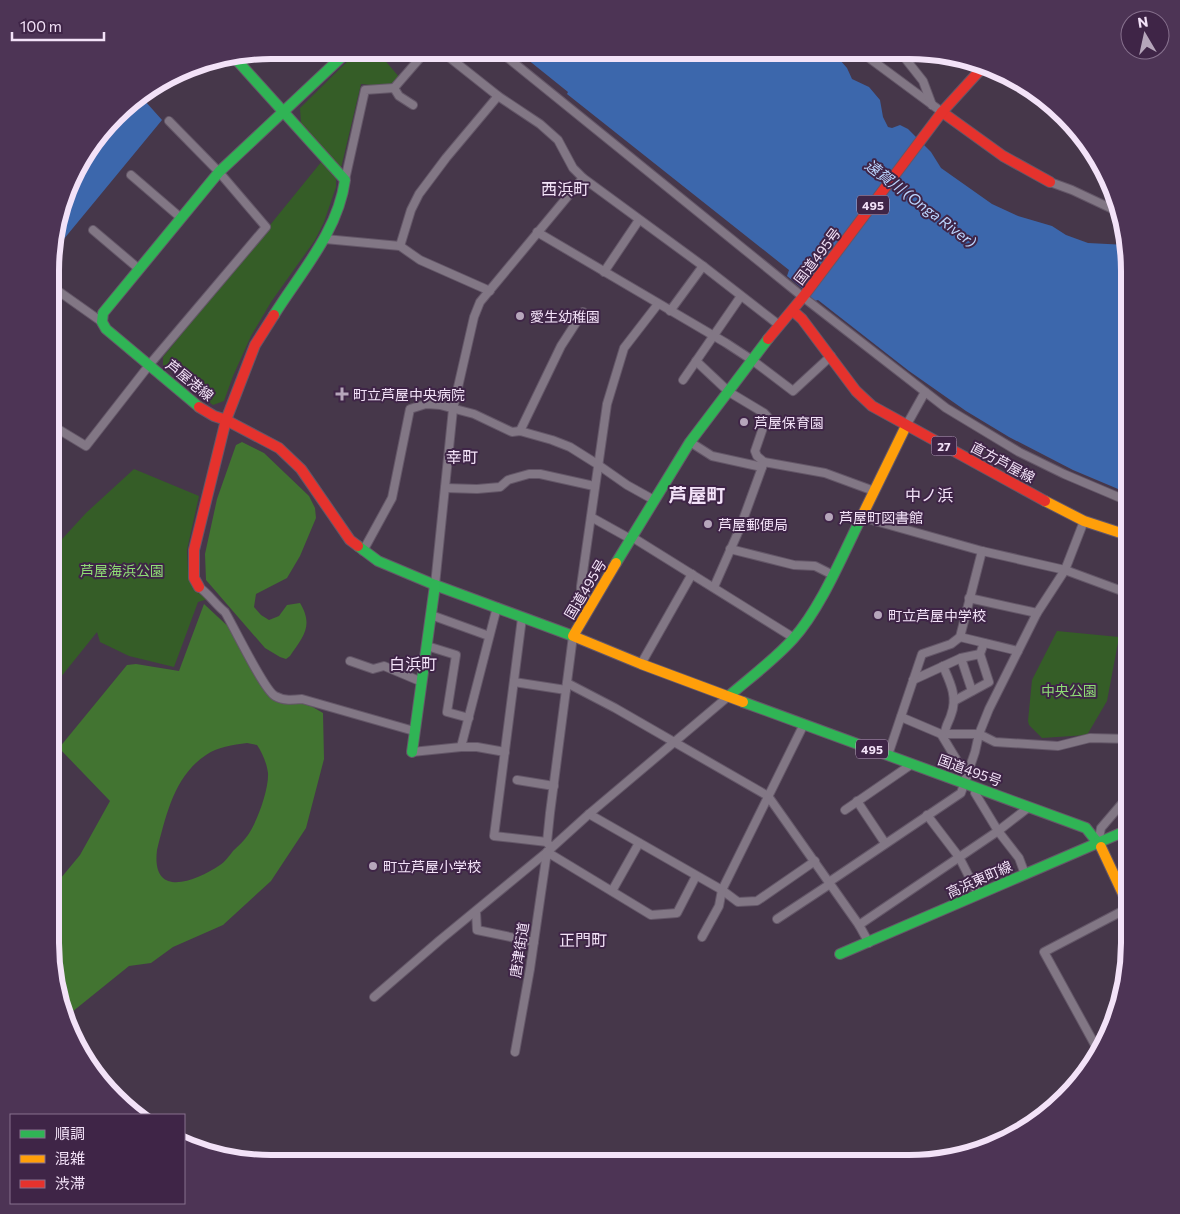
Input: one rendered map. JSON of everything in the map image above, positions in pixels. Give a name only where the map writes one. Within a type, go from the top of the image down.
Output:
[{"type":"main road","points":[[102,322],[103,313],[219,172],[340,59]]},
{"type":"main road","points":[[199,587],[194,578],[194,550],[226,420],[255,345],[325,239],[343,195],[345,180],[238,62]]},
{"type":"main road","name":"国道495号","points":[[979,71],[942,112],[804,297],[779,325],[690,442],[573,636],[641,664],[912,764],[966,780],[977,788],[1086,828],[1105,854],[1121,890]]},
{"type":"main road","points":[[942,112],[996,152],[1050,182]]},
{"type":"main road","name":"直方芦屋線","points":[[792,310],[802,319],[856,391],[872,406],[1084,521],[1121,533]]},
{"type":"main road","name":"芦屋港線","points":[[102,322],[106,329],[200,407],[214,416],[226,420],[279,448],[301,469],[350,540],[363,551],[378,561],[435,585],[573,636]]},
{"type":"main road","points":[[730,696],[794,638],[811,614],[833,575],[906,426]]},
{"type":"main road","points":[[412,752],[435,585]]},
{"type":"main road","name":"高浜東町線","points":[[840,954],[1121,833]]},
{"type":"street","points":[[345,180],[364,90],[394,88],[419,59]]},
{"type":"street","points":[[451,59],[498,96],[540,124],[558,140],[573,168],[583,178],[703,266],[779,325]]},
{"type":"street","points":[[509,59],[804,297],[946,408],[1019,452],[1121,498]]},
{"type":"street","points":[[870,59],[942,112]]},
{"type":"street","points":[[906,59],[923,81],[932,105]]},
{"type":"street","points":[[394,88],[399,96],[413,105]]},
{"type":"street","points":[[400,246],[411,210],[419,194],[446,158],[498,96]]},
{"type":"street","points":[[59,430],[86,446],[150,364],[266,227],[219,172],[168,120]]},
{"type":"street","points":[[131,175],[181,218]]},
{"type":"street","points":[[435,585],[453,409],[474,317],[480,302],[583,178]]},
{"type":"street","points":[[1050,182],[1112,209]]},
{"type":"street","points":[[604,272],[639,220]]},
{"type":"street","points":[[93,230],[139,269]]},
{"type":"street","points":[[537,232],[712,335],[752,360],[793,391],[831,356]]},
{"type":"street","points":[[325,239],[400,246],[420,260],[490,290]]},
{"type":"street","points":[[670,311],[703,266]]},
{"type":"street","points":[[59,292],[102,322]]},
{"type":"street","points":[[683,380],[712,335],[742,296]]},
{"type":"street","points":[[593,602],[580,593],[607,404],[624,348],[658,304]]},
{"type":"street","points":[[520,431],[561,346],[583,312]]},
{"type":"street","points":[[696,361],[729,392],[767,416],[755,451],[763,465]]},
{"type":"street","points":[[906,426],[925,392]]},
{"type":"street","points":[[363,551],[392,498],[410,409],[426,404],[474,414],[512,432],[520,431],[570,447],[627,485],[654,500]]},
{"type":"street","points":[[690,442],[712,456],[824,473],[874,491]]},
{"type":"street","points":[[714,587],[763,465]]},
{"type":"street","points":[[445,488],[477,489],[500,487],[508,480],[529,474],[540,474],[594,486]]},
{"type":"street","points":[[591,516],[627,537],[632,537],[794,638]]},
{"type":"street","points":[[861,517],[982,551],[1065,570],[1121,591]]},
{"type":"street","points":[[777,919],[885,843],[961,794],[979,734],[989,710],[1037,613],[1065,570],[1084,521]]},
{"type":"street","points":[[730,549],[794,565],[815,566],[833,575]]},
{"type":"street","points":[[888,755],[922,654],[951,644],[960,637],[982,551]]},
{"type":"street","points":[[641,664],[692,574]]},
{"type":"street","points":[[199,587],[225,612],[264,684],[273,695],[290,700],[302,699],[414,731]]},
{"type":"street","points":[[969,598],[1037,613]]},
{"type":"street","points":[[461,746],[497,607]]},
{"type":"street","points":[[431,615],[490,636]]},
{"type":"street","points":[[522,618],[494,836],[548,848],[651,915],[677,912],[696,876]]},
{"type":"street","name":"唐津街道","points":[[515,1052],[548,848],[573,636]]},
{"type":"street","points":[[960,637],[1018,651]]},
{"type":"street","points":[[954,701],[989,682],[980,654],[984,643]]},
{"type":"street","points":[[427,646],[456,655],[447,712],[469,718]]},
{"type":"street","points":[[914,680],[961,658],[980,654]]},
{"type":"street","points":[[961,658],[972,692]]},
{"type":"street","points":[[350,661],[373,669],[384,666],[422,682]]},
{"type":"street","points":[[943,666],[952,686],[954,701],[951,715],[943,734],[966,780]]},
{"type":"street","points":[[514,682],[567,686],[615,708],[768,796],[859,925],[869,943]]},
{"type":"street","points":[[374,997],[730,696]]},
{"type":"street","points":[[901,717],[943,734],[979,734],[995,742],[1058,746],[1090,738],[1121,739]]},
{"type":"street","points":[[702,937],[720,906],[722,890],[804,724]]},
{"type":"street","points":[[412,752],[461,746],[505,752]]},
{"type":"street","points":[[845,810],[912,764]]},
{"type":"street","points":[[517,780],[554,786]]},
{"type":"street","points":[[977,788],[975,793],[998,831],[1019,858],[1025,874]]},
{"type":"street","points":[[857,802],[885,843]]},
{"type":"street","points":[[1098,843],[1101,828],[1121,805]]},
{"type":"street","points":[[859,925],[998,831],[1029,807]]},
{"type":"street","points":[[589,814],[722,890],[738,902],[757,901],[815,861]]},
{"type":"street","points":[[927,815],[958,858],[978,894]]},
{"type":"street","points":[[612,891],[639,843]]},
{"type":"street","points":[[476,912],[477,930],[534,942]]},
{"type":"street","points":[[1095,1045],[1044,952],[1121,912]]},
{"type":"green space","points":[[350,59],[384,59],[400,78],[393,87],[361,84],[341,168],[301,124],[300,108]]},
{"type":"green space","points":[[322,161],[336,177],[336,187],[324,222],[315,240],[271,302],[251,336],[224,401],[213,405],[165,367],[163,365],[163,357]]},
{"type":"green space","points":[[242,442],[264,453],[309,496],[315,508],[316,518],[300,556],[287,578],[256,594],[254,607],[269,620],[279,616],[287,605],[300,603],[304,611],[306,625],[303,637],[286,659],[265,648],[206,580],[205,554],[217,499],[236,445]]},
{"type":"green space","name":"芦屋海浜公園","points":[[134,469],[199,496],[187,550],[188,572],[191,575],[197,592],[208,599],[198,602],[174,667],[129,656],[100,642],[97,632],[59,679],[59,542],[86,513]]},
{"type":"green space","points":[[204,604],[233,631],[266,693],[275,699],[304,702],[323,713],[324,759],[306,828],[271,881],[223,925],[173,947],[151,963],[129,966],[72,1012],[75,1025],[66,998],[59,957],[59,880],[80,855],[110,801],[59,748],[127,665],[136,664],[179,671]],"holes":[[[247,743],[257,745],[268,773],[267,788],[262,805],[248,835],[224,862],[210,871],[187,881],[168,881],[161,875],[157,865],[157,850],[168,811],[186,774],[206,755],[225,747]]]},
{"type":"green space","name":"中央公園","points":[[1057,631],[1119,637],[1107,701],[1087,735],[1042,738],[1029,725],[1032,680]]},
{"type":"water","name":"遠賀川 (Onga River)","points":[[527,59],[839,59],[847,68],[852,79],[869,87],[880,100],[883,117],[888,127],[892,128],[900,125],[908,129],[931,152],[941,168],[992,204],[1018,216],[1052,226],[1066,235],[1088,243],[1119,245],[1121,257],[1121,490],[1073,470],[1009,437],[966,411],[909,371],[818,300],[808,303],[803,289],[787,276],[789,270],[567,94],[568,92]]},
{"type":"water","points":[[145,101],[162,120],[61,242],[66,216],[75,190],[87,165],[111,131],[131,111]]},
{"type":"traffic: fast","points":[[199,407],[106,329],[102,322],[103,313],[219,172],[339,59]]},
{"type":"traffic: fast","points":[[238,62],[345,180],[335,217],[317,251],[274,315]]},
{"type":"traffic: fast","points":[[616,563],[690,442],[768,339]]},
{"type":"traffic: fast","points":[[730,695],[778,654],[803,626],[831,580],[862,516]]},
{"type":"traffic: fast","points":[[358,546],[378,561],[435,585],[573,636]]},
{"type":"traffic: fast","points":[[412,752],[435,585]]},
{"type":"traffic: fast","points":[[743,702],[1086,828],[1101,847]]},
{"type":"traffic: fast","points":[[840,954],[1121,833]]},
{"type":"traffic: slow","points":[[862,516],[906,426]]},
{"type":"traffic: slow","points":[[1045,501],[1084,521],[1121,533]]},
{"type":"traffic: slow","points":[[616,563],[573,636],[743,702]]},
{"type":"traffic: slow","points":[[1101,847],[1121,890]]},
{"type":"traffic: jam","points":[[768,339],[803,297],[942,112],[979,71]]},
{"type":"traffic: jam","points":[[942,112],[1003,156],[1050,182]]},
{"type":"traffic: jam","points":[[793,311],[802,319],[856,391],[872,406],[1045,501]]},
{"type":"traffic: jam","points":[[199,587],[194,578],[194,550],[226,420],[255,345],[274,315]]},
{"type":"traffic: jam","points":[[199,407],[279,448],[301,469],[350,540],[358,546]]},
{"type":"place","name":"愛生幼稚園","points":[[520,316]]},
{"type":"place","name":"町立芦屋中央病院","points":[[342,394]]},
{"type":"place","name":"芦屋保育園","points":[[744,422]]},
{"type":"place","name":"芦屋町図書館","points":[[829,517]]},
{"type":"place","name":"芦屋郵便局","points":[[708,524]]},
{"type":"place","name":"町立芦屋中学校","points":[[878,615]]},
{"type":"place","name":"町立芦屋小学校","points":[[373,866]]},
{"type":"district","name":"西浜町","points":[[565,188]]},
{"type":"district","name":"幸町","points":[[462,456]]},
{"type":"district","name":"芦屋町","points":[[697,494]]},
{"type":"district","name":"中ノ浜","points":[[929,494]]},
{"type":"district","name":"白浜町","points":[[413,663]]},
{"type":"district","name":"正門町","points":[[583,939]]}]
